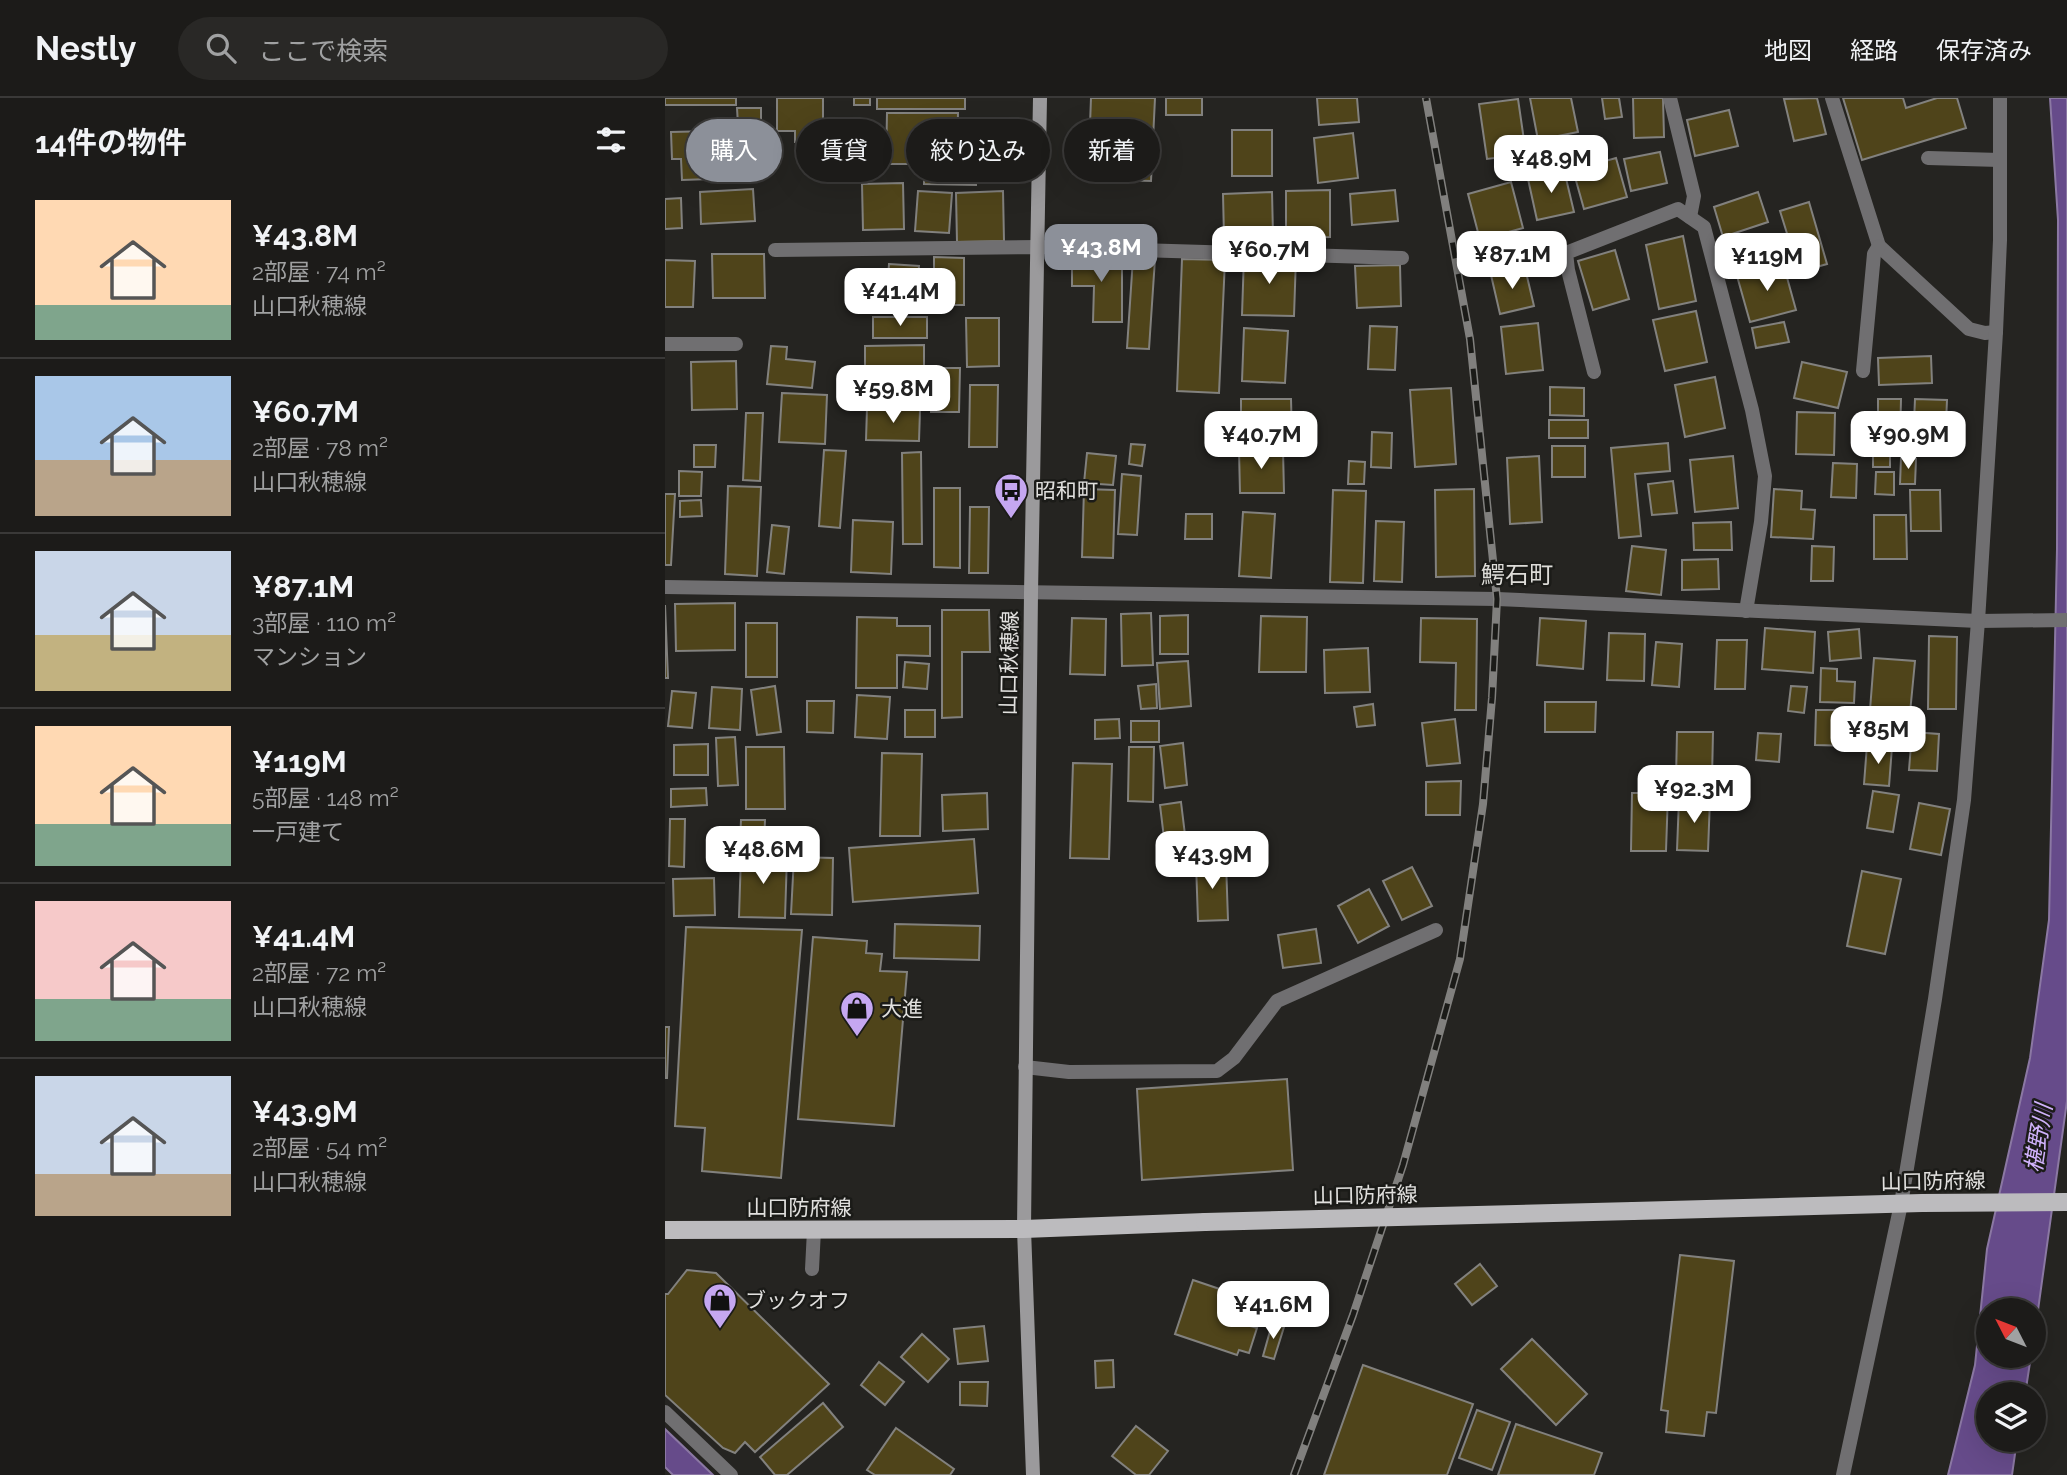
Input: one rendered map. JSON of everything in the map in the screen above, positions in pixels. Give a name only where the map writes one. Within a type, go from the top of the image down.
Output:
[{"type":"main road","name":"山口秋穂線","points":[[1033,1475],[1024,1229],[1040,98]]},
{"type":"main road","name":"山口防府線","points":[[665,1230],[1024,1229],[1922,1203],[2067,1202]]},
{"type":"street","points":[[1670,98],[1694,196],[1690,217]]},
{"type":"street","points":[[1832,98],[1879,246],[1969,329],[1985,333],[1996,332]]},
{"type":"street","points":[[1843,1475],[1901,1204],[1964,800],[1979,621],[1996,332],[2000,240],[2000,98]]},
{"type":"street","points":[[1928,158],[2000,160]]},
{"type":"street","points":[[1536,259],[1566,253],[1678,209],[1704,227],[1752,410],[1765,476],[1761,522],[1747,611]]},
{"type":"street","points":[[1863,371],[1874,254],[1879,246]]},
{"type":"street","points":[[775,250],[1038,247],[1402,258]]},
{"type":"street","points":[[1566,253],[1594,372]]},
{"type":"street","points":[[665,344],[736,344]]},
{"type":"street","points":[[665,587],[1483,599],[1979,621],[2067,620]]},
{"type":"street","points":[[1025,1067],[1069,1072],[1217,1071],[1234,1058],[1277,1001],[1436,930]]},
{"type":"street","points":[[813,1269],[814,1230]]},
{"type":"street","points":[[665,1412],[731,1475]]},
{"type":"water","name":"椹野川","points":[[2050,98],[2067,98],[2067,1101],[2040,1298],[1982,1298],[1987,1249],[2030,1058],[2049,920],[2057,549],[2058,220]]},
{"type":"water","points":[[1976,1355],[1976,1368],[2029,1368],[2027,1382],[1976,1382],[1976,1452],[2015,1452],[2012,1475],[1948,1475]]},
{"type":"water","points":[[665,1429],[713,1475],[673,1475],[665,1467]]},
{"type":"building","points":[[665,98],[736,98],[736,105],[665,105]]},
{"type":"building","points":[[777,98],[823,98],[823,119],[796,119],[796,142],[795,131],[782,131],[782,119],[777,119]]},
{"type":"building","points":[[854,98],[870,98],[870,105],[854,105]]},
{"type":"building","points":[[877,98],[965,98],[965,109],[877,109]]},
{"type":"building","points":[[1091,98],[1155,98],[1154,119],[1090,119]]},
{"type":"building","points":[[1166,98],[1202,98],[1202,115],[1166,115]]},
{"type":"building","points":[[1317,98],[1357,98],[1359,122],[1319,125]]},
{"type":"building","points":[[1530,98],[1571,98],[1578,132],[1538,140]]},
{"type":"building","points":[[1602,98],[1619,98],[1622,117],[1605,119]]},
{"type":"building","points":[[1633,98],[1663,98],[1664,137],[1634,138]]},
{"type":"building","points":[[1817,98],[1826,134],[1794,141],[1784,99]]},
{"type":"building","points":[[1843,98],[1903,98],[1906,108],[1937,98],[1957,98],[1966,128],[1862,160]]},
{"type":"building","points":[[1518,99],[1526,154],[1487,159],[1479,104]]},
{"type":"building","points":[[737,108],[761,108],[761,119],[738,119]]},
{"type":"building","points":[[1729,110],[1738,146],[1695,156],[1687,120]]},
{"type":"building","points":[[887,113],[958,113],[958,119],[906,119],[906,164],[892,164],[892,119],[887,119]]},
{"type":"building","points":[[1232,130],[1272,130],[1272,176],[1232,176]]},
{"type":"building","points":[[671,132],[686,132],[686,180],[682,180],[681,159],[672,159]]},
{"type":"building","points":[[1353,133],[1358,178],[1318,183],[1314,138]]},
{"type":"building","points":[[1660,152],[1667,183],[1631,191],[1624,159]]},
{"type":"building","points":[[1616,158],[1627,197],[1584,209],[1573,170]]},
{"type":"building","points":[[1564,170],[1574,212],[1537,220],[1528,179]]},
{"type":"building","points":[[924,182],[976,182],[976,185]]},
{"type":"building","points":[[1511,182],[1523,228],[1480,240],[1468,194]]},
{"type":"building","points":[[903,183],[904,229],[863,230],[862,184]]},
{"type":"building","points":[[753,189],[755,221],[701,224],[700,192]]},
{"type":"building","points":[[1330,190],[1330,237],[1286,238],[1286,191]]},
{"type":"building","points":[[1395,190],[1398,221],[1352,225],[1350,194]]},
{"type":"building","points":[[918,191],[952,193],[949,233],[915,231]]},
{"type":"building","points":[[1003,191],[1004,241],[957,242],[956,193]]},
{"type":"building","points":[[1272,192],[1273,235],[1224,237],[1223,194]]},
{"type":"building","points":[[1758,192],[1768,222],[1723,237],[1714,207]]},
{"type":"building","points":[[681,198],[682,228],[665,229],[665,199]]},
{"type":"building","points":[[1809,202],[1827,264],[1799,272],[1780,211]]},
{"type":"building","points":[[1683,236],[1696,301],[1659,309],[1646,245]]},
{"type":"building","points":[[1615,250],[1629,299],[1593,310],[1578,261]]},
{"type":"building","points":[[712,254],[764,254],[765,298],[713,298]]},
{"type":"building","points":[[1072,256],[1122,256],[1122,322],[1093,322],[1094,286],[1072,286]]},
{"type":"building","points":[[1244,256],[1296,257],[1294,316],[1242,315]]},
{"type":"building","points":[[934,257],[964,258],[964,305],[934,305]]},
{"type":"building","points":[[1133,258],[1155,259],[1149,349],[1127,348]]},
{"type":"building","points":[[1182,259],[1225,260],[1219,393],[1177,391]]},
{"type":"building","points":[[665,260],[695,261],[693,307],[665,307]]},
{"type":"building","points":[[1783,263],[1796,310],[1750,322],[1737,276]]},
{"type":"building","points":[[889,264],[919,266],[916,306],[886,304]]},
{"type":"building","points":[[1400,265],[1401,306],[1357,308],[1355,266]]},
{"type":"building","points":[[1525,268],[1534,306],[1500,314],[1491,275]]},
{"type":"building","points":[[1696,311],[1707,362],[1665,371],[1653,320]]},
{"type":"building","points":[[873,317],[927,317],[927,338],[873,338]]},
{"type":"building","points":[[966,318],[999,318],[999,366],[967,367]]},
{"type":"building","points":[[1784,322],[1789,342],[1756,348],[1752,328]]},
{"type":"building","points":[[1538,323],[1543,370],[1506,374],[1501,327]]},
{"type":"building","points":[[1370,326],[1397,327],[1395,370],[1368,369]]},
{"type":"building","points":[[1244,328],[1288,331],[1285,383],[1242,381]]},
{"type":"building","points":[[924,345],[924,379],[865,379],[865,346]]},
{"type":"building","points":[[771,346],[787,347],[786,359],[815,362],[812,388],[767,384]]},
{"type":"building","points":[[1931,356],[1932,383],[1879,385],[1878,358]]},
{"type":"building","points":[[736,361],[737,409],[692,410],[691,362]]},
{"type":"building","points":[[1802,362],[1847,372],[1838,408],[1794,398]]},
{"type":"building","points":[[933,368],[960,368],[959,412],[931,412]]},
{"type":"building","points":[[1715,377],[1725,428],[1685,437],[1675,385]]},
{"type":"building","points":[[970,385],[998,385],[997,447],[969,447]]},
{"type":"building","points":[[1550,387],[1584,388],[1584,416],[1550,415]]},
{"type":"building","points":[[1451,388],[1456,464],[1415,467],[1410,390]]},
{"type":"building","points":[[782,393],[827,395],[825,444],[779,442]]},
{"type":"building","points":[[1241,399],[1291,399],[1292,438],[1241,439]]},
{"type":"building","points":[[1878,399],[1901,399],[1900,440],[1878,440]]},
{"type":"building","points":[[1915,399],[1947,400],[1946,423],[1914,422]]},
{"type":"building","points":[[867,408],[920,410],[919,441],[866,440]]},
{"type":"building","points":[[1797,412],[1835,413],[1834,455],[1796,454]]},
{"type":"building","points":[[746,413],[763,413],[760,481],[743,480]]},
{"type":"building","points":[[1549,420],[1588,420],[1588,438],[1549,438]]},
{"type":"building","points":[[1914,427],[1937,429],[1933,456],[1910,453]]},
{"type":"building","points":[[1372,432],[1392,433],[1391,468],[1371,467]]},
{"type":"building","points":[[1668,443],[1670,471],[1635,474],[1641,536],[1619,538],[1611,448]]},
{"type":"building","points":[[1873,443],[1890,443],[1890,467],[1873,467]]},
{"type":"building","points":[[1131,444],[1145,445],[1142,466],[1129,464]]},
{"type":"building","points":[[694,445],[716,445],[715,467],[694,467]]},
{"type":"building","points":[[1552,446],[1585,446],[1585,477],[1552,477]]},
{"type":"building","points":[[824,450],[846,451],[840,528],[819,526]]},
{"type":"building","points":[[1239,450],[1283,450],[1284,493],[1240,493]]},
{"type":"building","points":[[921,452],[922,544],[903,544],[902,453]]},
{"type":"building","points":[[1087,453],[1116,456],[1113,485],[1084,483]]},
{"type":"building","points":[[1539,456],[1542,522],[1510,524],[1507,458]]},
{"type":"building","points":[[1733,456],[1738,508],[1695,512],[1690,460]]},
{"type":"building","points":[[1901,458],[1916,459],[1915,484],[1900,484]]},
{"type":"building","points":[[1349,461],[1365,462],[1364,484],[1348,484]]},
{"type":"building","points":[[1833,463],[1857,464],[1856,498],[1831,497]]},
{"type":"building","points":[[679,471],[702,472],[701,496],[679,496]]},
{"type":"building","points":[[1876,472],[1894,472],[1894,495],[1875,494]]},
{"type":"building","points":[[1122,474],[1141,476],[1137,535],[1118,534]]},
{"type":"building","points":[[1673,481],[1677,513],[1652,515],[1648,484]]},
{"type":"building","points":[[728,486],[761,487],[757,576],[725,574]]},
{"type":"building","points":[[934,488],[960,488],[960,568],[934,567]]},
{"type":"building","points":[[1084,489],[1115,490],[1113,558],[1082,557]]},
{"type":"building","points":[[1474,489],[1475,576],[1436,577],[1435,490]]},
{"type":"building","points":[[1774,489],[1802,491],[1801,509],[1815,510],[1813,539],[1771,537]]},
{"type":"building","points":[[1333,490],[1366,491],[1363,583],[1330,582]]},
{"type":"building","points":[[1910,490],[1940,490],[1941,531],[1911,531]]},
{"type":"building","points":[[665,494],[675,494],[671,565],[665,565]]},
{"type":"building","points":[[701,500],[702,516],[680,517],[680,501]]},
{"type":"building","points":[[970,507],[989,507],[988,573],[969,573]]},
{"type":"building","points":[[1243,512],[1275,514],[1271,578],[1239,576]]},
{"type":"building","points":[[1186,514],[1212,514],[1212,539],[1185,539]]},
{"type":"building","points":[[1874,515],[1906,515],[1907,559],[1874,559]]},
{"type":"building","points":[[853,520],[893,522],[891,574],[851,572]]},
{"type":"building","points":[[1376,521],[1404,522],[1402,582],[1374,581]]},
{"type":"building","points":[[1731,522],[1732,550],[1694,550],[1693,523]]},
{"type":"building","points":[[772,525],[789,527],[784,574],[767,572]]},
{"type":"building","points":[[1632,546],[1666,550],[1661,595],[1626,591]]},
{"type":"building","points":[[1812,546],[1834,547],[1833,581],[1811,581]]},
{"type":"building","points":[[1718,559],[1719,589],[1682,590],[1682,560]]},
{"type":"building","points":[[735,603],[735,650],[676,651],[675,604]]},
{"type":"building","points":[[665,605],[668,678],[665,678]]},
{"type":"building","points":[[942,610],[989,610],[990,652],[962,652],[962,717],[942,718]]},
{"type":"building","points":[[1151,613],[1153,665],[1122,666],[1121,614]]},
{"type":"building","points":[[1188,615],[1188,654],[1160,654],[1160,616]]},
{"type":"building","points":[[1261,616],[1307,617],[1306,672],[1259,672]]},
{"type":"building","points":[[857,617],[897,618],[897,626],[930,626],[930,656],[897,655],[897,688],[856,688]]},
{"type":"building","points":[[1072,618],[1106,619],[1105,675],[1070,674]]},
{"type":"building","points":[[1421,618],[1477,619],[1476,710],[1455,710],[1456,663],[1420,662]]},
{"type":"building","points":[[1540,618],[1586,621],[1583,669],[1537,665]]},
{"type":"building","points":[[746,623],[777,623],[777,677],[746,677]]},
{"type":"building","points":[[1765,628],[1815,632],[1813,673],[1762,669]]},
{"type":"building","points":[[1859,629],[1861,658],[1830,661],[1828,632]]},
{"type":"building","points":[[1609,633],[1645,634],[1644,681],[1607,680]]},
{"type":"building","points":[[1929,636],[1957,637],[1956,709],[1928,709]]},
{"type":"building","points":[[1717,640],[1747,640],[1745,689],[1715,689]]},
{"type":"building","points":[[1656,642],[1682,644],[1679,687],[1652,685]]},
{"type":"building","points":[[1368,648],[1370,692],[1325,693],[1324,650]]},
{"type":"building","points":[[1874,658],[1915,661],[1910,713],[1870,710]]},
{"type":"building","points":[[1188,661],[1191,706],[1160,709],[1157,663]]},
{"type":"building","points":[[905,662],[929,664],[927,689],[903,687]]},
{"type":"building","points":[[1821,668],[1837,669],[1837,681],[1855,682],[1854,703],[1820,702]]},
{"type":"building","points":[[1156,684],[1157,708],[1141,709],[1138,686]]},
{"type":"building","points":[[775,686],[781,732],[757,735],[751,690]]},
{"type":"building","points":[[1791,686],[1807,687],[1804,713],[1788,711]]},
{"type":"building","points":[[712,687],[742,689],[740,730],[709,728]]},
{"type":"building","points":[[672,691],[696,693],[692,728],[668,726]]},
{"type":"building","points":[[857,695],[890,697],[887,739],[855,737]]},
{"type":"building","points":[[807,701],[834,701],[833,733],[807,732]]},
{"type":"building","points":[[1545,702],[1596,702],[1595,732],[1545,732]]},
{"type":"building","points":[[1373,704],[1375,725],[1357,727],[1354,707]]},
{"type":"building","points":[[905,710],[935,710],[935,737],[905,737]]},
{"type":"building","points":[[1816,710],[1853,710],[1852,746],[1815,745]]},
{"type":"building","points":[[1119,719],[1120,738],[1095,739],[1095,720]]},
{"type":"building","points":[[1455,719],[1460,763],[1427,766],[1422,723]]},
{"type":"building","points":[[1131,721],[1159,721],[1159,742],[1131,742]]},
{"type":"building","points":[[1677,732],[1713,732],[1712,779],[1676,779]]},
{"type":"building","points":[[1912,732],[1939,734],[1937,771],[1909,770]]},
{"type":"building","points":[[1758,733],[1781,734],[1779,762],[1756,760]]},
{"type":"building","points":[[735,737],[738,785],[718,786],[716,738]]},
{"type":"building","points":[[1183,743],[1187,785],[1165,788],[1160,746]]},
{"type":"building","points":[[708,744],[708,775],[674,775],[674,745]]},
{"type":"building","points":[[1867,745],[1892,747],[1889,786],[1864,784]]},
{"type":"building","points":[[746,747],[784,747],[785,809],[746,809]]},
{"type":"building","points":[[1129,747],[1154,747],[1153,802],[1128,801]]},
{"type":"building","points":[[882,753],[922,754],[920,836],[880,836]]},
{"type":"building","points":[[1073,763],[1112,764],[1109,859],[1070,858]]},
{"type":"building","points":[[1461,781],[1460,815],[1426,815],[1426,782]]},
{"type":"building","points":[[706,788],[707,805],[671,807],[671,789]]},
{"type":"building","points":[[1873,791],[1899,795],[1893,832],[1867,828]]},
{"type":"building","points":[[987,793],[988,829],[943,831],[942,795]]},
{"type":"building","points":[[1632,793],[1668,793],[1666,851],[1631,851]]},
{"type":"building","points":[[1679,799],[1710,799],[1708,851],[1677,850]]},
{"type":"building","points":[[1181,802],[1189,868],[1168,871],[1160,805]]},
{"type":"building","points":[[1919,803],[1950,809],[1941,855],[1910,849]]},
{"type":"building","points":[[670,819],[685,819],[684,867],[669,866]]},
{"type":"building","points":[[741,820],[765,820],[764,845],[740,844]]},
{"type":"building","points":[[732,831],[733,852],[719,853],[718,832]]},
{"type":"building","points":[[974,839],[978,893],[853,902],[849,848]]},
{"type":"building","points":[[741,855],[787,856],[785,918],[739,917]]},
{"type":"building","points":[[794,857],[833,858],[832,915],[791,914]]},
{"type":"building","points":[[1226,862],[1228,920],[1198,921],[1196,863]]},
{"type":"building","points":[[1412,867],[1432,906],[1402,920],[1383,881]]},
{"type":"building","points":[[1862,871],[1901,879],[1885,954],[1847,946]]},
{"type":"building","points":[[714,878],[715,915],[674,916],[673,879]]},
{"type":"building","points":[[1369,889],[1389,926],[1358,943],[1338,906]]},
{"type":"building","points":[[895,924],[980,926],[979,960],[894,958]]},
{"type":"building","points":[[686,927],[802,930],[781,1178],[702,1171],[705,1128],[675,1126]]},
{"type":"building","points":[[1316,929],[1321,963],[1283,968],[1278,935]]},
{"type":"building","points":[[813,937],[867,941],[866,953],[882,954],[880,971],[907,972],[894,1126],[798,1119]]},
{"type":"building","points":[[665,1027],[669,1027],[667,1078],[665,1078]]},
{"type":"building","points":[[1287,1079],[1293,1170],[1142,1180],[1137,1089]]},
{"type":"building","points":[[1680,1255],[1734,1261],[1716,1413],[1707,1412],[1704,1436],[1666,1432],[1668,1411],[1661,1410]]},
{"type":"building","points":[[1480,1264],[1497,1286],[1472,1305],[1455,1284]]},
{"type":"building","name":"ブックオフ","points":[[687,1270],[716,1273],[829,1384],[755,1452],[745,1442],[735,1453],[723,1448],[665,1395],[665,1294],[668,1294]]},
{"type":"building","points":[[1193,1280],[1255,1301],[1247,1325],[1257,1328],[1249,1353],[1239,1350],[1237,1355],[1175,1334]]},
{"type":"building","points":[[1272,1324],[1284,1327],[1274,1359],[1263,1356]]},
{"type":"building","points":[[984,1326],[988,1361],[958,1364],[954,1329]]},
{"type":"building","points":[[922,1334],[949,1359],[928,1382],[901,1357]]},
{"type":"building","points":[[1532,1339],[1587,1394],[1556,1425],[1501,1369]]},
{"type":"building","points":[[1113,1360],[1114,1387],[1096,1388],[1095,1361]]},
{"type":"building","points":[[879,1362],[904,1382],[885,1405],[861,1385]]},
{"type":"building","points":[[1363,1365],[1473,1404],[1447,1475],[1324,1475]]},
{"type":"building","points":[[960,1382],[988,1382],[987,1406],[960,1405]]},
{"type":"building","points":[[823,1403],[843,1427],[787,1475],[775,1475],[760,1457]]},
{"type":"building","points":[[1477,1410],[1510,1422],[1492,1470],[1459,1458]]},
{"type":"building","points":[[1516,1424],[1602,1453],[1594,1475],[1498,1475]]},
{"type":"building","points":[[1136,1426],[1168,1451],[1149,1475],[1136,1475],[1112,1456]]},
{"type":"building","points":[[896,1428],[954,1469],[950,1475],[875,1475],[867,1470]]},
{"type":"railway","points":[[1294,1475],[1353,1315],[1403,1165],[1460,959],[1483,804],[1497,599],[1470,339],[1426,98]]},
{"type":"place","name":"昭和町","points":[[1011,520]]},
{"type":"place","name":"大進","points":[[857,1038]]},
{"type":"place","name":"ブックオフ","points":[[720,1330]]},
{"type":"district","name":"鰐石町","points":[[1517,574]]}]
